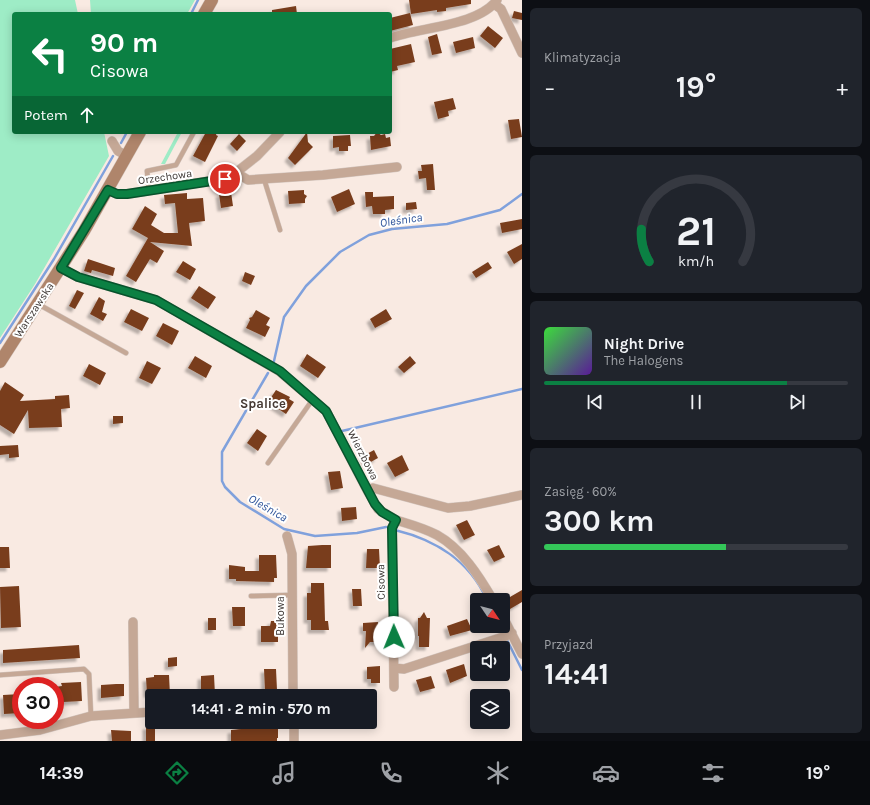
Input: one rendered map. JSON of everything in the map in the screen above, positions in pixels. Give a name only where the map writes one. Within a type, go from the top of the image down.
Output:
[{"type":"main road","points":[[205,12],[212,0]]},
{"type":"main road","name":"Warszawska","points":[[0,362],[61,268],[108,190],[139,134]]},
{"type":"street","points":[[392,38],[471,18],[484,12],[496,2],[501,9],[522,53]]},
{"type":"street","name":"Orzechowa","points":[[108,190],[121,194],[229,178],[262,151],[278,134]]},
{"type":"street","points":[[112,141],[118,151],[127,156]]},
{"type":"street","points":[[237,173],[245,180],[323,175],[397,167]]},
{"type":"street","name":"Wierzbowa","points":[[61,268],[78,277],[156,300],[269,364],[326,411],[367,490],[373,488],[448,508],[470,506],[522,495]]},
{"type":"street","points":[[367,490],[378,508],[396,520],[430,532],[443,539],[475,570],[489,593]]},
{"type":"street","name":"Cisowa","points":[[394,687],[392,528],[396,520]]},
{"type":"street","name":"Bukowa","points":[[287,536],[292,554],[293,689]]},
{"type":"street","points":[[133,622],[134,713]]},
{"type":"street","points":[[510,629],[522,654]]},
{"type":"street","points":[[394,668],[404,668],[512,633]]},
{"type":"street","points":[[0,735],[40,730],[91,716],[145,712]]},
{"type":"street","points":[[294,729],[294,741]]},
{"type":"lane","points":[[149,191],[147,172],[176,166],[193,134]]},
{"type":"lane","points":[[264,179],[280,230]]},
{"type":"lane","points":[[38,304],[126,353]]},
{"type":"lane","points":[[268,463],[313,399]]},
{"type":"lane","points":[[251,596],[292,595]]},
{"type":"lane","points":[[0,675],[84,669],[89,674],[91,716]]},
{"type":"green space","points":[[0,0],[75,0],[78,12],[12,12],[12,134],[104,134],[109,156],[35,284],[0,338]]},
{"type":"green space","points":[[90,0],[195,0],[188,12],[91,12]]},
{"type":"green space","points":[[177,134],[181,134],[165,164],[161,164]]},
{"type":"building","points":[[409,0],[471,0],[471,4],[446,8],[446,11],[437,12],[437,10],[411,14]]},
{"type":"building","points":[[296,6],[297,12],[272,12],[272,10]]},
{"type":"building","points":[[514,11],[522,13],[522,20],[512,18]]},
{"type":"building","points":[[410,13],[413,25],[392,30],[392,18]]},
{"type":"building","points":[[488,26],[503,38],[495,48],[480,36]]},
{"type":"building","points":[[437,34],[442,53],[432,55],[428,37]]},
{"type":"building","points":[[473,37],[475,48],[456,53],[453,42]]},
{"type":"building","points":[[411,44],[415,62],[397,66],[398,70],[392,72],[392,49]]},
{"type":"building","points":[[453,98],[456,109],[448,111],[449,116],[438,119],[434,102]]},
{"type":"building","points":[[519,119],[522,137],[511,139],[508,120]]},
{"type":"building","points":[[205,134],[216,134],[218,136],[205,162],[193,156]]},
{"type":"building","points":[[239,134],[246,141],[237,151],[230,144]]},
{"type":"building","points":[[306,134],[307,134],[308,142],[313,147],[295,165],[288,158]]},
{"type":"building","points":[[376,134],[385,134],[386,138],[390,137],[391,146],[371,150],[370,136],[374,136]]},
{"type":"building","points":[[350,135],[351,146],[348,146],[348,151],[339,151],[339,147],[333,148],[333,136]]},
{"type":"building","points":[[433,164],[435,190],[427,190],[426,178],[419,179],[418,171],[422,171],[421,165]]},
{"type":"building","points":[[349,189],[355,204],[337,212],[331,197]]},
{"type":"building","points":[[304,190],[304,194],[307,196],[305,203],[289,204],[288,191]]},
{"type":"building","points":[[231,192],[233,206],[221,208],[219,194]]},
{"type":"building","points":[[365,192],[373,192],[373,197],[394,196],[394,209],[385,210],[385,214],[373,214],[372,206],[366,207]]},
{"type":"building","points":[[187,193],[187,199],[203,198],[205,221],[189,223],[192,246],[150,242],[164,251],[157,263],[150,259],[136,282],[126,276],[148,238],[132,229],[145,206],[157,214],[151,225],[164,233],[178,233],[175,203],[165,204],[164,195]]},
{"type":"building","points":[[416,202],[417,209],[406,210],[406,203]]},
{"type":"building","points":[[522,219],[522,229],[502,233],[500,223]]},
{"type":"building","points":[[522,244],[522,259],[514,264],[507,252]]},
{"type":"building","points":[[88,259],[115,268],[113,276],[92,270],[91,273],[84,271]]},
{"type":"building","points":[[183,261],[196,269],[190,280],[176,272]]},
{"type":"building","points":[[488,262],[492,268],[476,278],[472,272]]},
{"type":"building","points":[[245,272],[255,276],[251,285],[242,281]]},
{"type":"building","points":[[199,286],[216,297],[208,309],[191,298]]},
{"type":"building","points":[[77,290],[84,293],[75,309],[69,306]]},
{"type":"building","points":[[99,297],[105,301],[102,312],[107,314],[103,321],[90,314]]},
{"type":"building","points":[[131,309],[149,318],[142,331],[124,322]]},
{"type":"building","points":[[386,309],[392,319],[375,328],[370,319]]},
{"type":"building","points":[[256,310],[270,318],[266,325],[270,327],[265,337],[246,328],[250,320],[249,318],[252,317]]},
{"type":"building","points":[[163,323],[179,331],[172,345],[156,336]]},
{"type":"building","points":[[307,354],[326,367],[318,378],[300,366]]},
{"type":"building","points":[[195,356],[212,366],[206,378],[188,368]]},
{"type":"building","points":[[410,356],[416,363],[404,373],[398,367]]},
{"type":"building","points":[[147,361],[161,368],[152,384],[139,378]]},
{"type":"building","points":[[89,364],[106,373],[100,385],[83,376]]},
{"type":"building","points":[[5,382],[24,395],[20,401],[55,399],[55,396],[69,395],[70,408],[61,409],[62,427],[29,428],[28,410],[14,434],[0,425],[0,391]]},
{"type":"building","points":[[276,390],[290,397],[289,399],[294,402],[286,414],[268,402]]},
{"type":"building","points":[[113,416],[123,416],[123,423],[113,424]]},
{"type":"building","points":[[257,429],[267,436],[258,451],[247,443]]},
{"type":"building","points":[[18,445],[19,457],[9,458],[9,454],[0,455],[0,446]]},
{"type":"building","points":[[374,450],[378,458],[367,464],[363,456]]},
{"type":"building","points":[[402,455],[409,470],[395,477],[387,463]]},
{"type":"building","points":[[340,471],[343,488],[331,490],[328,472]]},
{"type":"building","points":[[356,507],[357,519],[342,521],[341,508]]},
{"type":"building","points":[[467,520],[475,535],[464,540],[456,525]]},
{"type":"building","points":[[331,545],[331,568],[306,568],[308,546]]},
{"type":"building","points":[[499,545],[505,557],[494,562],[487,550]]},
{"type":"building","points":[[0,547],[9,547],[10,568],[0,568]]},
{"type":"building","points":[[367,549],[379,549],[380,568],[366,568]]},
{"type":"building","points":[[259,555],[276,555],[277,578],[274,578],[274,582],[236,581],[236,579],[229,579],[229,565],[245,567],[245,571],[259,571]]},
{"type":"building","points":[[311,583],[324,583],[325,621],[328,621],[329,630],[311,630],[311,620],[307,620],[307,593],[311,593]]},
{"type":"building","points":[[19,586],[21,627],[1,628],[0,587]]},
{"type":"building","points":[[352,589],[361,589],[362,606],[353,606]]},
{"type":"building","points":[[522,590],[522,602],[510,609],[510,597]]},
{"type":"building","points":[[232,607],[245,607],[245,626],[233,626]]},
{"type":"building","points":[[424,612],[427,618],[430,618],[429,647],[419,647],[418,618],[420,618]]},
{"type":"building","points":[[208,618],[216,618],[216,630],[208,630]]},
{"type":"building","points":[[467,619],[470,626],[470,631],[450,636],[447,626]]},
{"type":"building","points":[[271,621],[278,621],[278,642],[261,642],[261,626],[270,626]]},
{"type":"building","points":[[378,622],[379,642],[370,642],[365,648],[366,631],[363,631],[363,623]]},
{"type":"building","points":[[79,645],[80,658],[3,663],[3,650]]},
{"type":"building","points":[[177,657],[177,666],[168,667],[168,658]]},
{"type":"building","points":[[464,664],[467,676],[450,683],[446,670]]},
{"type":"building","points":[[380,666],[380,683],[371,683],[371,679],[367,679],[367,667]]},
{"type":"building","points":[[264,669],[276,669],[277,689],[265,689]]},
{"type":"building","points":[[154,675],[169,675],[170,689],[147,689],[146,678],[154,677]]},
{"type":"building","points":[[214,675],[215,689],[201,689],[201,676]]},
{"type":"building","points":[[431,676],[435,688],[420,692],[416,680]]},
{"type":"building","points":[[81,682],[82,701],[64,702],[64,683]]},
{"type":"building","points":[[124,684],[124,696],[101,698],[101,685]]},
{"type":"building","points":[[12,694],[12,714],[4,714],[3,695]]},
{"type":"building","points":[[146,729],[155,729],[155,741],[146,741]]},
{"type":"building","points":[[278,729],[278,738],[277,741],[231,741],[231,730]]},
{"type":"building","points":[[111,730],[131,731],[131,741],[112,741]]},
{"type":"waterway","points":[[192,12],[198,0]]},
{"type":"waterway","points":[[121,143],[126,134]]},
{"type":"waterway","points":[[0,343],[54,259],[113,156]]},
{"type":"waterway","name":"Oleśnica","points":[[274,361],[284,317],[306,286],[340,252],[369,235],[392,229],[447,224],[500,210],[522,194]]},
{"type":"waterway","name":"Oleśnica","points":[[268,373],[222,452],[222,481],[225,487],[240,502],[284,529],[315,536],[357,533],[386,527]]},
{"type":"waterway","name":"Oleśnica","points":[[342,431],[522,389]]},
{"type":"waterway","name":"Oleśnica","points":[[395,530],[424,540],[450,554],[471,574],[484,593]]},
{"type":"waterway","name":"Oleśnica","points":[[507,640],[522,670]]},
{"type":"district","name":"Spalice","points":[[263,403]]},
{"type":"route","points":[[225,179],[127,194],[117,194],[108,190],[61,268],[78,277],[156,300],[280,371],[326,411],[375,504],[382,512],[396,520],[392,528],[394,637]]}]
